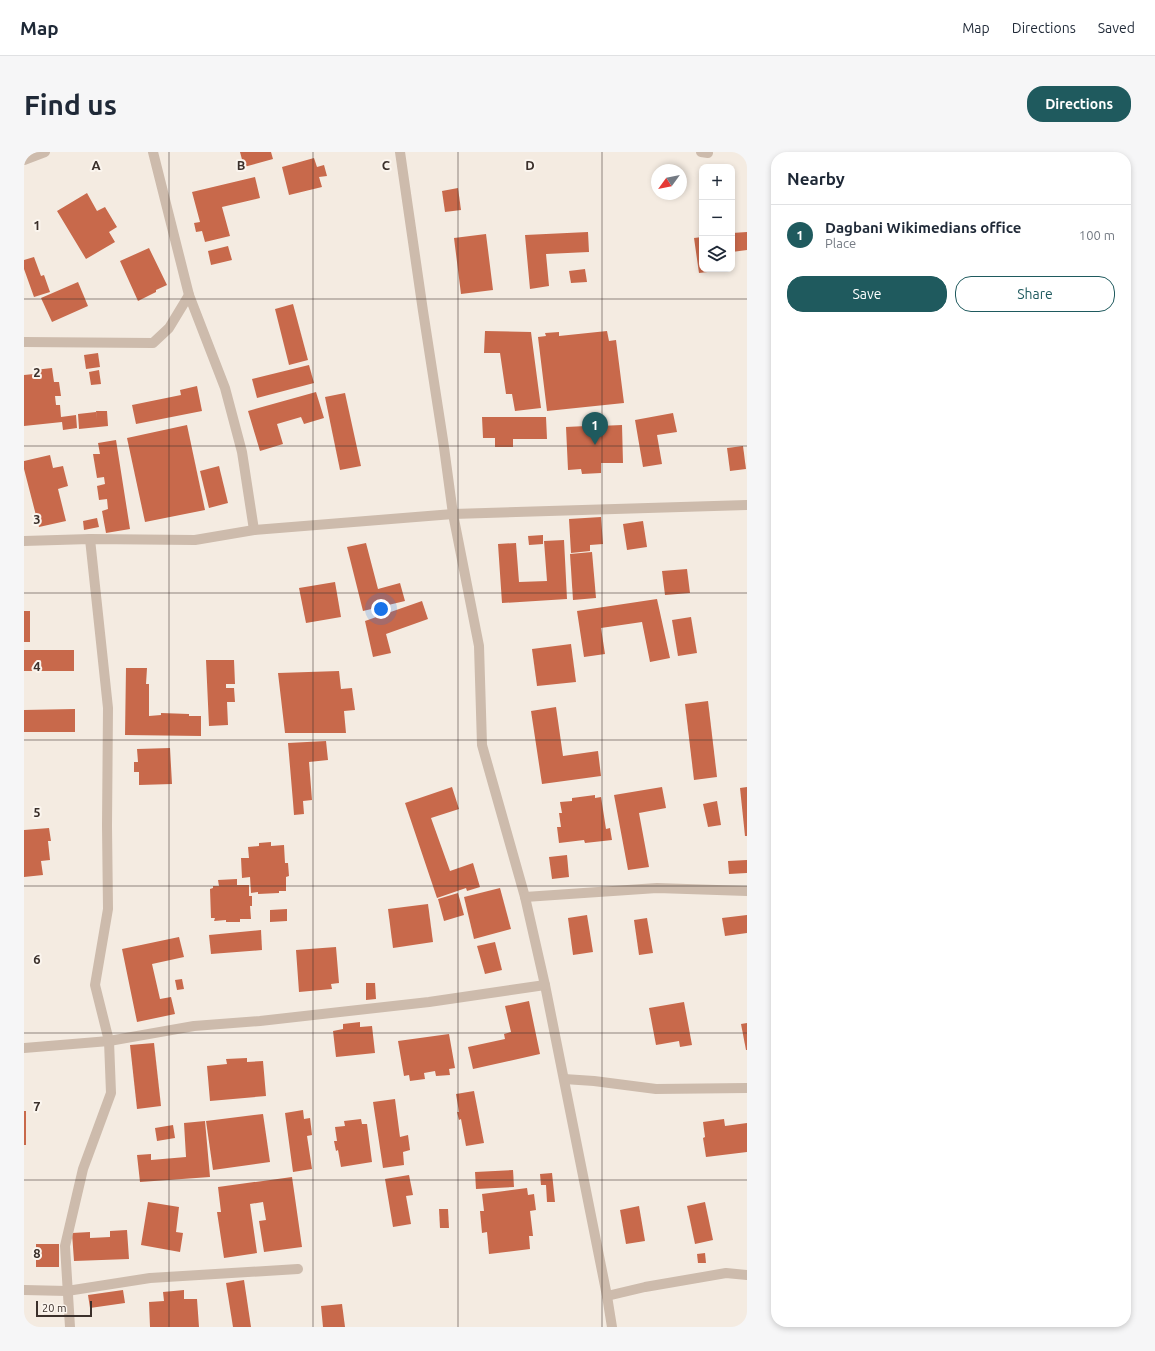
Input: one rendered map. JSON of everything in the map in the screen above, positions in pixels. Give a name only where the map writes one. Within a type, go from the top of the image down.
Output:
[{"type":"street","points":[[24,160],[45,152]]},
{"type":"street","points":[[153,152],[189,295],[225,388],[242,452],[254,530]]},
{"type":"street","points":[[400,152],[453,514],[479,646],[482,745],[524,897],[545,985],[612,1327]]},
{"type":"street","points":[[24,342],[153,343],[169,328],[189,295]]},
{"type":"street","points":[[24,541],[90,539],[195,540],[254,530],[453,514],[747,505]]},
{"type":"street","points":[[70,1327],[65,1246],[83,1169],[111,1093],[109,1041],[95,985],[108,909],[108,708],[90,539]]},
{"type":"street","points":[[524,897],[657,888],[747,891]]},
{"type":"street","points":[[24,1048],[109,1041],[194,1026],[260,1021],[430,1002],[545,985]]},
{"type":"street","points":[[564,1080],[594,1081],[656,1090],[747,1088]]},
{"type":"street","points":[[24,1290],[67,1291],[150,1278],[298,1269]]},
{"type":"street","points":[[607,1296],[645,1287],[726,1273],[747,1275]]},
{"type":"building","points":[[240,152],[271,152],[273,159],[244,167]]},
{"type":"building","points":[[314,158],[317,167],[324,165],[327,176],[319,177],[322,187],[289,195],[282,167]]},
{"type":"building","points":[[255,177],[260,198],[222,207],[230,236],[205,242],[202,231],[196,232],[194,223],[200,222],[192,192]]},
{"type":"building","points":[[458,188],[461,210],[445,212],[442,191]]},
{"type":"building","points":[[87,193],[97,211],[105,207],[117,227],[109,232],[115,242],[86,259],[57,211]]},
{"type":"building","points":[[588,232],[589,252],[546,254],[549,286],[530,289],[525,235]]},
{"type":"building","points":[[747,232],[747,250],[735,252],[735,233]]},
{"type":"building","points":[[486,234],[493,290],[461,294],[454,238]]},
{"type":"building","points":[[699,237],[699,272],[708,272],[699,273],[694,238]]},
{"type":"building","points":[[228,246],[232,260],[211,265],[208,251]]},
{"type":"building","points":[[149,248],[167,285],[138,301],[120,261]]},
{"type":"building","points":[[34,257],[41,276],[44,275],[50,292],[34,297],[24,269],[24,260]]},
{"type":"building","points":[[585,269],[587,282],[571,283],[569,271]]},
{"type":"building","points":[[78,282],[88,306],[52,322],[41,298]]},
{"type":"building","points":[[293,304],[308,360],[289,365],[275,309]]},
{"type":"building","points":[[485,331],[531,332],[541,408],[515,411],[512,394],[506,394],[500,353],[484,353]]},
{"type":"building","points":[[607,331],[609,341],[616,340],[624,403],[547,411],[538,337],[546,336],[545,333],[559,332],[559,336]]},
{"type":"building","points":[[98,353],[100,367],[86,369],[84,355]]},
{"type":"building","points":[[309,365],[314,383],[257,398],[252,379]]},
{"type":"building","points":[[52,368],[54,382],[59,382],[61,396],[55,396],[56,405],[60,405],[61,417],[76,415],[77,428],[63,430],[62,422],[24,426],[24,375],[34,374],[34,370]]},
{"type":"building","points":[[99,370],[101,384],[91,385],[89,372]]},
{"type":"building","points":[[197,386],[202,411],[136,424],[132,405],[181,395],[180,390]]},
{"type":"building","points":[[316,392],[324,418],[304,424],[301,417],[277,424],[283,444],[260,451],[248,411]]},
{"type":"building","points":[[345,393],[361,466],[340,470],[325,397]]},
{"type":"building","points":[[96,411],[107,411],[108,426],[79,429],[78,414],[96,412],[97,419]]},
{"type":"building","points":[[673,413],[677,432],[657,435],[662,464],[643,467],[635,420]]},
{"type":"building","points":[[482,417],[546,417],[547,439],[513,439],[513,447],[495,447],[495,438],[483,438]]},
{"type":"building","points":[[599,418],[599,426],[622,425],[623,463],[601,463],[601,473],[582,474],[581,469],[568,470],[566,427],[586,426],[585,419]]},
{"type":"building","points":[[187,425],[205,510],[145,522],[127,438]]},
{"type":"building","points":[[116,440],[130,529],[106,533],[102,511],[108,509],[107,499],[99,500],[97,486],[105,484],[104,477],[97,478],[93,454],[100,454],[98,443]]},
{"type":"building","points":[[743,446],[746,469],[730,471],[727,448]]},
{"type":"building","points":[[50,455],[53,468],[63,466],[68,486],[58,489],[66,521],[39,527],[24,469],[24,461]]},
{"type":"building","points":[[219,466],[228,503],[209,508],[200,471]]},
{"type":"building","points":[[601,517],[603,544],[590,545],[590,551],[571,553],[569,519]]},
{"type":"building","points":[[97,518],[99,527],[84,530],[83,521]]},
{"type":"building","points":[[643,521],[647,547],[627,550],[623,524]]},
{"type":"building","points":[[543,535],[543,544],[529,545],[528,536]]},
{"type":"building","points":[[564,540],[567,599],[502,603],[498,544],[516,543],[519,582],[547,581],[544,541]]},
{"type":"building","points":[[366,543],[378,589],[400,583],[405,601],[363,611],[347,547]]},
{"type":"building","points":[[592,552],[596,598],[573,600],[570,554]]},
{"type":"building","points":[[687,569],[690,593],[665,595],[662,571]]},
{"type":"building","points":[[335,582],[341,617],[306,623],[299,588]]},
{"type":"building","points":[[657,599],[670,658],[650,662],[642,622],[601,628],[605,654],[584,657],[577,611]]},
{"type":"building","points":[[422,601],[428,619],[386,634],[391,653],[373,657],[365,621]]},
{"type":"building","points":[[24,611],[30,611],[30,642],[24,642]]},
{"type":"building","points":[[691,617],[697,653],[678,656],[672,620]]},
{"type":"building","points":[[571,644],[576,682],[537,686],[532,649]]},
{"type":"building","points":[[24,650],[74,650],[74,671],[24,671]]},
{"type":"building","points":[[206,660],[234,660],[235,684],[226,684],[226,688],[234,688],[235,702],[227,702],[228,725],[209,726]]},
{"type":"building","points":[[126,668],[147,668],[146,684],[149,684],[149,716],[161,715],[161,713],[201,716],[201,736],[125,735]]},
{"type":"building","points":[[339,671],[341,689],[352,688],[355,710],[344,711],[346,733],[285,733],[278,673]]},
{"type":"building","points":[[708,701],[717,777],[694,780],[685,704]]},
{"type":"building","points":[[556,707],[563,756],[598,751],[601,776],[542,784],[531,711]]},
{"type":"building","points":[[75,709],[75,732],[24,732],[24,710]]},
{"type":"building","points":[[326,741],[328,760],[309,762],[312,800],[303,801],[304,814],[294,815],[288,743]]},
{"type":"building","points":[[170,748],[172,784],[139,785],[139,772],[134,772],[134,762],[138,762],[137,749]]},
{"type":"building","points":[[452,787],[459,809],[431,818],[450,871],[473,863],[480,887],[467,891],[466,888],[437,898],[405,803]]},
{"type":"building","points":[[662,787],[666,808],[639,813],[649,867],[628,870],[614,795]]},
{"type":"building","points":[[747,787],[747,836],[745,836],[740,788]]},
{"type":"building","points":[[595,795],[595,798],[601,797],[606,829],[610,828],[612,840],[585,843],[584,840],[559,843],[557,827],[561,827],[559,813],[562,813],[560,802],[572,801],[572,798]]},
{"type":"building","points":[[717,801],[721,825],[708,827],[703,804]]},
{"type":"building","points":[[49,828],[51,841],[48,841],[50,860],[41,861],[43,875],[24,877],[24,830]]},
{"type":"building","points":[[271,842],[271,846],[284,845],[285,863],[288,863],[289,876],[286,877],[286,891],[279,891],[279,893],[251,893],[250,877],[242,878],[241,858],[249,858],[248,847],[259,846],[259,843]]},
{"type":"building","points":[[567,855],[569,877],[552,879],[549,857]]},
{"type":"building","points":[[747,860],[747,873],[729,874],[728,861]]},
{"type":"building","points":[[237,879],[237,885],[249,885],[249,896],[252,896],[252,906],[250,906],[251,919],[240,919],[240,922],[226,922],[226,920],[214,921],[215,918],[211,918],[210,889],[213,888],[213,886],[219,886],[218,880]]},
{"type":"building","points":[[500,888],[511,929],[474,939],[464,897]]},
{"type":"building","points":[[458,893],[464,915],[444,921],[438,899]]},
{"type":"building","points":[[428,904],[433,942],[393,948],[388,909]]},
{"type":"building","points":[[287,909],[287,921],[270,922],[270,910]]},
{"type":"building","points":[[587,915],[593,952],[573,955],[568,918]]},
{"type":"building","points":[[747,915],[747,933],[725,936],[722,918]]},
{"type":"building","points":[[647,918],[653,953],[639,955],[634,920]]},
{"type":"building","points":[[261,930],[262,950],[211,954],[209,935]]},
{"type":"building","points":[[179,937],[184,957],[152,964],[160,999],[171,997],[175,1014],[137,1022],[122,949]]},
{"type":"building","points":[[495,942],[502,970],[485,974],[477,946]]},
{"type":"building","points":[[336,947],[339,983],[331,984],[332,989],[299,992],[296,950]]},
{"type":"building","points":[[182,979],[184,989],[177,990],[175,980]]},
{"type":"building","points":[[366,983],[375,983],[376,999],[366,1000]]},
{"type":"building","points":[[529,1001],[540,1054],[473,1069],[468,1047],[505,1039],[504,1034],[511,1032],[505,1006]]},
{"type":"building","points":[[684,1002],[692,1045],[680,1047],[679,1041],[656,1045],[649,1008]]},
{"type":"building","points":[[360,1022],[360,1027],[372,1026],[375,1053],[336,1057],[333,1031],[343,1029],[343,1024]]},
{"type":"building","points":[[747,1023],[747,1050],[746,1050],[741,1024]]},
{"type":"building","points":[[449,1034],[455,1068],[449,1069],[450,1075],[436,1076],[435,1071],[424,1073],[425,1079],[410,1081],[409,1075],[404,1076],[398,1041]]},
{"type":"building","points":[[154,1043],[161,1106],[137,1109],[130,1045]]},
{"type":"building","points":[[247,1058],[247,1062],[263,1061],[266,1096],[210,1101],[207,1066],[227,1064],[226,1059]]},
{"type":"building","points":[[474,1091],[484,1143],[466,1146],[461,1119],[459,1120],[457,1112],[459,1112],[456,1094]]},
{"type":"building","points":[[395,1099],[400,1137],[408,1135],[410,1150],[403,1152],[404,1165],[383,1168],[373,1102]]},
{"type":"building","points":[[303,1110],[304,1119],[310,1118],[312,1135],[307,1136],[312,1169],[293,1172],[285,1113]]},
{"type":"building","points":[[24,1111],[26,1111],[26,1145],[24,1145]]},
{"type":"building","points":[[263,1114],[270,1162],[213,1170],[206,1121]]},
{"type":"building","points":[[361,1119],[362,1124],[367,1124],[372,1162],[341,1167],[338,1150],[336,1151],[334,1141],[337,1141],[335,1127],[345,1126],[344,1121]]},
{"type":"building","points":[[724,1119],[725,1126],[747,1123],[747,1152],[706,1157],[703,1138],[705,1137],[703,1122]]},
{"type":"building","points":[[205,1121],[210,1177],[140,1182],[137,1155],[151,1154],[151,1160],[186,1157],[184,1123]]},
{"type":"building","points":[[173,1125],[175,1138],[157,1141],[155,1128]]},
{"type":"building","points":[[513,1170],[514,1187],[476,1189],[475,1172]]},
{"type":"building","points":[[552,1173],[555,1202],[547,1202],[546,1185],[541,1185],[540,1174]]},
{"type":"building","points":[[409,1175],[413,1195],[406,1196],[411,1224],[393,1227],[385,1179]]},
{"type":"building","points":[[292,1177],[302,1247],[264,1252],[259,1221],[266,1220],[263,1202],[250,1204],[257,1253],[224,1258],[217,1212],[221,1212],[218,1187]]},
{"type":"building","points":[[527,1188],[528,1195],[534,1194],[536,1210],[530,1211],[533,1236],[529,1236],[530,1249],[489,1254],[487,1232],[482,1233],[480,1211],[484,1211],[482,1194]]},
{"type":"building","points":[[148,1202],[179,1207],[176,1232],[183,1233],[180,1252],[141,1245]]},
{"type":"building","points":[[705,1202],[713,1240],[695,1244],[687,1206]]},
{"type":"building","points":[[639,1206],[645,1241],[626,1244],[620,1210]]},
{"type":"building","points":[[439,1209],[448,1209],[449,1228],[440,1228]]},
{"type":"building","points":[[127,1230],[129,1259],[74,1261],[72,1233],[90,1232],[90,1238],[110,1237],[110,1231]]},
{"type":"building","points":[[36,1244],[59,1244],[59,1267],[36,1267]]},
{"type":"building","points":[[705,1253],[706,1263],[698,1263],[697,1254]]},
{"type":"building","points":[[244,1280],[251,1327],[233,1327],[226,1283]]},
{"type":"building","points":[[123,1290],[125,1303],[90,1308],[88,1295]]},
{"type":"building","points":[[184,1290],[184,1299],[197,1299],[199,1327],[150,1327],[149,1302],[164,1301],[163,1292]]},
{"type":"building","points":[[342,1304],[345,1327],[323,1327],[321,1306]]},
{"type":"place","name":"Dagbani Wikimedians office","points":[[595,445]]}]
